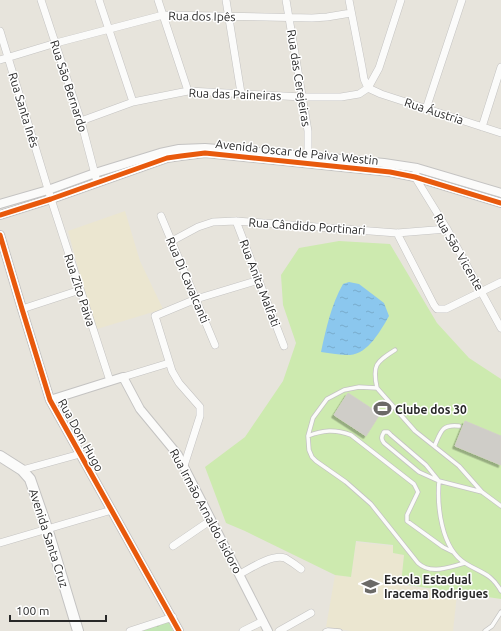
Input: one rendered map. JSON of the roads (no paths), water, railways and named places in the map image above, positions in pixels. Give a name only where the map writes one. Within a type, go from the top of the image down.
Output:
[{"type":"main road","points":[[0,456],[22,470]]},
{"type":"main road","name":"Avenida Santa Cruz","points":[[22,470],[34,488],[78,631]]},
{"type":"street","name":"Rua São Bernardo","points":[[41,0],[81,120],[97,182]]},
{"type":"street","points":[[99,0],[133,102]]},
{"type":"street","points":[[158,0],[188,91]]},
{"type":"street","points":[[226,0],[241,93]]},
{"type":"street","name":"Rua das Cerejeiras","points":[[286,0],[308,131],[309,160]]},
{"type":"street","points":[[349,0],[364,79],[368,88]]},
{"type":"street","points":[[368,88],[379,68],[401,0]]},
{"type":"street","points":[[426,109],[462,0]]},
{"type":"street","name":"Rua dos Ipês","points":[[0,60],[56,43],[163,15],[327,17],[351,13]]},
{"type":"street","name":"Rua Santa Inês","points":[[0,31],[51,199]]},
{"type":"street","points":[[482,127],[501,67]]},
{"type":"street","name":"Rua das Paineiras","points":[[81,120],[133,102],[188,91],[303,97],[350,96],[359,94],[368,88]]},
{"type":"street","name":"Rua Áustria","points":[[368,88],[426,109],[501,133]]},
{"type":"street","name":"Avenida Oscar de Paiva Westin","points":[[0,204],[48,190],[95,173],[160,153],[179,149],[309,160],[384,163],[417,168],[501,193]]},
{"type":"street","name":"Avenida Oscar de Paiva Westin","points":[[0,215],[51,199],[167,158],[205,151]]},
{"type":"street","name":"Avenida Oscar de Paiva Westin","points":[[309,160],[416,177],[501,202]]},
{"type":"street","points":[[416,177],[417,168]]},
{"type":"street","name":"Rua São Vicente","points":[[416,177],[447,229],[501,328]]},
{"type":"street","name":"Rua Zito Paiva","points":[[51,199],[110,381]]},
{"type":"street","name":"Rua Di Cavalcanti","points":[[161,216],[215,344]]},
{"type":"street","name":"Rua Cândido Portinari","points":[[172,240],[212,222],[236,221],[397,233],[447,229]]},
{"type":"street","name":"Rua Anita Malfati","points":[[236,221],[284,346]]},
{"type":"street","points":[[397,233],[434,305],[437,308],[446,309],[501,282]]},
{"type":"street","name":"Rua Dom Hugo","points":[[0,235],[50,400],[179,631]]},
{"type":"street","points":[[184,466],[200,416],[200,407],[179,383],[172,371],[155,316],[196,299],[259,280]]},
{"type":"street","points":[[22,310],[80,290]]},
{"type":"street","points":[[50,400],[169,363]]},
{"type":"street","name":"Rua Irmão Arnaldo Isidoro","points":[[122,377],[140,409],[178,455],[268,631]]},
{"type":"street","points":[[22,470],[80,454]]},
{"type":"street","points":[[0,543],[112,510]]},
{"type":"street","points":[[173,546],[211,520]]},
{"type":"street","points":[[240,574],[267,560],[279,557],[301,569]]},
{"type":"street","points":[[279,631],[311,613]]},
{"type":"street","points":[[130,631],[172,617]]},
{"type":"street","points":[[244,631],[263,621]]},
{"type":"lane","points":[[395,350],[381,359],[375,368],[377,388],[415,431],[459,466],[482,492],[501,506]]},
{"type":"lane","points":[[377,388],[359,387],[344,390],[327,399],[313,418],[308,436],[309,450],[312,457],[346,482],[371,504],[422,567],[427,570],[436,570],[465,563]]},
{"type":"lane","points":[[434,445],[446,427],[450,425],[459,426]]},
{"type":"lane","points":[[308,436],[326,430],[340,431],[351,435],[414,484],[418,492],[407,515],[407,521],[443,547],[453,552],[465,563],[481,570],[496,581],[501,591]]},
{"type":"lane","points":[[453,552],[440,518],[438,497],[439,481],[426,465],[388,432],[384,432],[382,436],[384,443],[419,472],[439,481],[482,492]]},
{"type":"lane","points":[[485,631],[492,626],[501,612]]},
{"type":"lane","points":[[325,631],[338,631]]},
{"type":"water","points":[[349,282],[359,284],[384,303],[389,316],[368,346],[357,354],[350,355],[321,352],[335,300],[343,284]]},
{"type":"place","name":"Clube dos 30","points":[[382,409]]},
{"type":"place","name":"Escola Estadual Iracema Rodrigues","points":[[371,586]]}]
